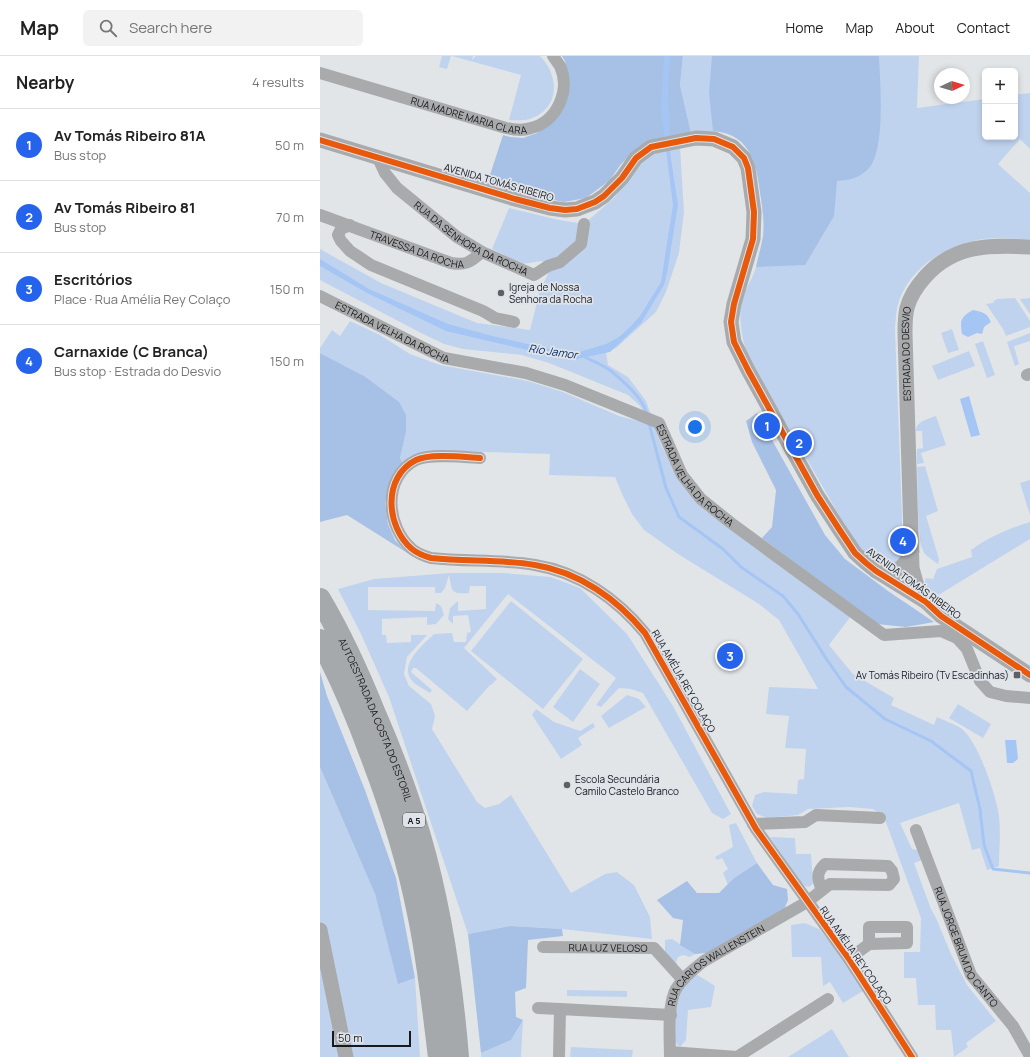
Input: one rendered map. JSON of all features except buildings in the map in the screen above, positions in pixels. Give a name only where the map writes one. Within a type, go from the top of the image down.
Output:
[{"type":"highway","name":"AUTOESTRADA DA COSTA DO ESTORIL","points":[[320,599],[360,676],[396,765],[420,836],[444,943],[454,1012],[458,1057]]},
{"type":"highway","name":"AUTOESTRADA DA COSTA DO ESTORIL","points":[[320,640],[337,673],[360,728],[377,771],[399,836],[418,913],[426,955],[439,1057]]},
{"type":"street","name":"RUA MADRE MARIA CLARA","points":[[320,73],[506,128],[518,130],[540,125],[557,109],[561,100],[564,84],[560,67],[553,56]]},
{"type":"street","name":"AVENIDA TOMÁS RIBEIRO","points":[[320,140],[514,199],[550,208],[565,210],[577,209],[595,202],[604,196],[622,178],[636,158],[651,147],[696,138],[720,140],[733,147],[744,158],[748,168],[754,212],[753,239],[734,304],[731,322],[734,342],[817,495],[855,553],[876,571],[926,602],[942,616],[1030,674]]},
{"type":"street","name":"RUA DA SENHORA DA ROCHA","points":[[378,158],[385,173],[396,188],[458,237],[482,252],[534,275],[548,266],[560,262],[581,244],[584,224]]},
{"type":"street","points":[[320,215],[350,225]]},
{"type":"street","points":[[350,225],[341,229],[338,235],[341,241],[350,251],[371,265],[483,311],[495,318],[514,322]]},
{"type":"street","name":"TRAVESSA DA ROCHA","points":[[350,225],[451,263],[461,265],[467,263],[482,252]]},
{"type":"street","name":"ESTRADA DO DESVIO","points":[[926,602],[917,586],[912,568],[905,333],[907,309],[916,287],[933,268],[955,254],[975,248],[1002,246],[1030,247]]},
{"type":"street","name":"ESTRADA VELHA DA ROCHA","points":[[320,296],[444,358],[526,373],[565,385],[659,423],[682,475],[701,499],[731,523],[884,635],[941,632],[957,638],[967,649],[980,681],[990,692],[1006,696],[1030,698]]},
{"type":"street","name":"RUA AMÉLIA REY COLAÇO","points":[[480,458],[424,458],[416,460],[406,468],[399,476],[393,487],[390,503],[396,526],[404,540],[419,554],[431,558],[534,564],[552,568],[571,574],[587,583],[623,609],[645,633],[753,824],[849,959],[912,1057]]},
{"type":"street","points":[[876,571],[892,572],[905,564],[912,550]]},
{"type":"street","points":[[753,824],[805,822],[816,815],[880,818]]},
{"type":"street","name":"RUA JORGE BRUM DO CANTO","points":[[916,830],[971,975],[1013,1026],[1030,1056]]},
{"type":"street","points":[[825,864],[888,866],[892,871],[894,879],[889,885],[830,884],[822,890],[818,880],[820,870],[825,864]]},
{"type":"street","name":"RUA CARLOS WALLENSTEIN","points":[[670,1055],[672,1002],[675,990],[691,971],[704,961],[807,902],[822,890]]},
{"type":"street","points":[[320,930],[346,1057]]},
{"type":"street","points":[[849,959],[869,944]]},
{"type":"street","name":"RUA LUZ VELOSO","points":[[544,947],[654,948],[683,980]]},
{"type":"street","points":[[670,1055],[737,1057],[828,999]]},
{"type":"street","points":[[538,1008],[671,1015]]},
{"type":"street","points":[[559,1057],[560,1009]]},
{"type":"shaded area","points":[[442,56],[451,56],[447,69],[439,67]]},
{"type":"shaded area","points":[[452,56],[473,56],[472,60],[476,56],[540,56],[547,64],[554,82],[552,100],[547,108],[540,114],[530,119],[509,120],[521,75]]},
{"type":"shaded area","points":[[562,56],[683,56],[680,85],[691,133],[642,145],[621,164],[610,180],[586,198],[564,202],[528,195],[488,181],[503,135],[523,138],[537,133],[554,120],[569,83],[565,61]]},
{"type":"shaded area","points":[[683,56],[919,56],[917,108],[947,104],[970,104],[970,101],[982,99],[982,140],[1018,140],[1018,95],[1030,93],[1030,149],[1020,139],[998,164],[1030,193],[1030,239],[984,239],[965,243],[941,253],[930,260],[912,278],[904,289],[898,304],[895,328],[903,545],[902,555],[895,565],[877,564],[859,547],[843,522],[747,355],[741,328],[740,314],[743,296],[756,267],[763,238],[763,215],[757,172],[748,149],[731,134],[726,132],[708,131],[691,133],[680,85]]},
{"type":"shaded area","points":[[712,56],[879,56],[881,115],[880,132],[874,160],[868,169],[861,175],[850,179],[837,181],[834,216],[805,265],[756,267],[764,228],[755,165],[745,146],[737,139],[726,134],[713,131],[709,93]]},
{"type":"shaded area","points":[[680,147],[684,212],[679,253],[666,292],[656,312],[616,348],[606,352],[608,365],[628,377],[646,401],[651,415],[645,414],[640,406],[628,395],[549,363],[522,355],[463,349],[444,344],[320,280],[320,249],[381,283],[477,323],[530,330],[540,290],[548,274],[542,261],[522,264],[492,249],[509,208],[559,220],[584,224],[615,197],[632,169],[645,156]]},
{"type":"shaded area","points":[[1015,298],[1030,321],[1030,327],[1006,336],[986,304],[993,303],[997,299]]},
{"type":"shaded area","points":[[1030,298],[1030,314],[1020,299]]},
{"type":"shaded area","points":[[350,321],[380,335],[410,354],[440,365],[528,381],[563,392],[619,416],[654,425],[662,447],[683,483],[851,616],[829,645],[853,674],[894,698],[891,705],[934,725],[937,717],[959,727],[968,736],[975,746],[986,770],[997,807],[1000,828],[999,866],[987,870],[980,848],[972,850],[959,803],[900,823],[912,849],[918,850],[922,860],[914,863],[931,909],[951,954],[967,985],[996,1021],[966,1043],[968,1047],[954,1057],[951,1030],[936,1030],[935,1005],[918,1005],[916,978],[904,978],[904,952],[920,952],[921,918],[884,817],[873,809],[849,807],[808,809],[798,815],[767,818],[757,814],[752,806],[755,795],[764,792],[797,794],[798,780],[804,779],[806,749],[785,748],[789,716],[766,714],[769,687],[818,689],[779,620],[759,604],[678,554],[644,530],[632,514],[615,477],[549,475],[550,454],[448,451],[403,464],[400,458],[406,432],[364,376],[320,353],[320,348],[332,330],[340,336]]},
{"type":"shaded area","points":[[952,329],[959,350],[948,353],[941,333]]},
{"type":"shaded area","points":[[1030,333],[1030,341],[1014,346],[1019,364],[1015,366],[1007,342]]},
{"type":"shaded area","points":[[983,341],[995,375],[987,378],[975,344]]},
{"type":"shaded area","points":[[969,351],[975,366],[938,380],[932,366]]},
{"type":"shaded area","points":[[320,353],[364,376],[399,402],[406,415],[406,432],[400,458],[403,464],[390,482],[385,503],[388,524],[395,540],[409,554],[347,515],[320,522]]},
{"type":"shaded area","points":[[757,413],[825,535],[845,559],[888,591],[934,622],[906,627],[877,624],[762,538],[772,527],[776,490],[752,442],[746,421]]},
{"type":"shaded area","points":[[936,416],[946,445],[921,453],[924,463],[917,464],[917,449],[923,448],[922,431],[916,431],[918,425],[923,421]]},
{"type":"shaded area","points":[[925,466],[938,511],[926,516],[939,559],[938,564],[925,554],[920,538],[917,467]]},
{"type":"shaded area","points":[[1030,480],[1030,515],[1020,483]]},
{"type":"shaded area","points":[[1030,522],[1030,539],[932,599],[925,586],[925,581],[926,578],[933,579],[937,569],[972,557],[971,550],[985,541]]},
{"type":"shaded area","points":[[450,573],[503,573],[551,577],[580,588],[627,634],[673,706],[731,814],[723,819],[712,813],[643,693],[631,689],[619,688],[601,707],[596,705],[616,678],[508,594],[464,648],[497,679],[467,711],[416,668],[413,668],[411,672],[432,690],[430,693],[411,680],[408,672],[411,660],[415,654],[434,634],[452,633],[454,642],[466,642],[467,633],[471,632],[468,615],[453,616],[453,624],[448,619],[450,608],[458,601],[458,611],[486,609],[486,586],[470,586],[469,593],[458,593],[452,588],[449,575],[445,588],[441,593],[435,593],[435,587],[368,587],[368,610],[435,611],[436,603],[441,606],[444,615],[436,624],[427,625],[427,617],[382,619],[382,635],[386,635],[387,643],[411,642],[411,635],[427,635],[407,657],[404,674],[409,686],[431,704],[435,716],[432,729],[477,802],[485,808],[499,804],[511,795],[571,893],[605,874],[617,872],[634,885],[650,917],[652,939],[562,929],[510,926],[468,934],[389,697],[361,634],[338,589],[374,579]]},
{"type":"shaded area","points":[[511,601],[583,659],[543,709],[471,651]]},
{"type":"shaded area","points":[[580,669],[600,684],[573,722],[553,707]]},
{"type":"shaded area","points":[[320,672],[327,696],[365,790],[396,878],[415,978],[398,984],[375,894],[320,767]]},
{"type":"shaded area","points":[[627,695],[639,699],[646,707],[609,728],[601,716]]},
{"type":"shaded area","points":[[958,704],[991,724],[983,738],[949,718]]},
{"type":"shaded area","points":[[536,709],[554,722],[580,731],[593,723],[595,727],[578,738],[582,745],[561,759],[532,715]]},
{"type":"shaded area","points":[[320,767],[375,894],[398,983],[415,978],[420,1057],[320,1057]]},
{"type":"shaded area","points":[[736,823],[757,863],[734,878],[728,885],[723,873],[728,869],[722,858],[717,860],[715,857],[733,847],[729,825]]},
{"type":"shaded area","points":[[770,837],[795,838],[796,854],[811,854],[813,884],[809,887],[805,886],[799,881]]},
{"type":"shaded area","points":[[757,863],[773,885],[787,889],[788,900],[784,910],[707,953],[695,954],[680,945],[683,920],[673,918],[657,900],[687,881],[697,893],[719,893],[734,878]]},
{"type":"shaded area","points":[[805,923],[819,929],[841,956],[863,991],[843,1003],[830,982],[823,986],[821,957],[792,957],[791,925]]},
{"type":"shaded area","points":[[510,926],[562,929],[563,936],[528,940],[526,988],[515,992],[516,1017],[523,1020],[511,1040],[481,1053],[468,934]]},
{"type":"shaded area","points":[[672,939],[695,954],[690,957],[683,955],[678,957],[676,962],[678,966],[665,953],[665,940]]},
{"type":"shaded area","points":[[696,974],[715,986],[711,1007],[688,1010],[686,1040],[680,1047],[675,1042],[677,998],[684,984]]},
{"type":"shaded area","points":[[567,990],[627,991],[627,997],[567,996]]},
{"type":"shaded area","points":[[523,1020],[521,1057],[481,1057],[481,1053],[511,1040]]},
{"type":"shaded area","points":[[832,1029],[849,1057],[788,1057]]},
{"type":"shaded area","points":[[571,1047],[633,1050],[632,1057],[570,1057]]},
{"type":"water","name":"Rio Jamor","points":[[664,56],[670,56],[668,90],[670,152],[678,205],[667,273],[664,285],[641,323],[610,352],[577,359],[553,356],[446,331],[367,293],[320,266],[320,259],[369,289],[448,324],[492,336],[554,350],[579,352],[606,344],[619,337],[640,316],[661,282],[673,205],[661,110]]},
{"type":"water","points":[[973,310],[984,313],[991,322],[984,327],[982,334],[977,333],[968,337],[962,334],[961,323],[963,317]]},
{"type":"water","points":[[969,396],[980,435],[971,437],[960,399]]},
{"type":"water","points":[[1005,740],[1016,740],[1018,759],[1013,763],[1007,763]]},
{"type":"waterway","points":[[583,356],[608,369],[621,380],[637,396],[647,414]]},
{"type":"waterway","points":[[649,423],[666,488],[679,517],[723,549],[741,567],[783,596],[798,614],[846,687],[885,719],[931,741],[971,771],[980,809],[984,845],[993,869],[1030,873]]},
{"type":"cycle path","points":[[320,140],[515,199],[550,208],[565,210],[577,209],[595,202],[604,196],[622,178],[636,158],[651,147],[696,138],[714,139],[733,147],[744,158],[748,168],[754,212],[753,239],[734,304],[731,322],[734,342],[817,495],[855,553],[866,563],[876,571],[926,602],[941,616],[1030,675]]},
{"type":"cycle path","points":[[480,458],[447,456],[422,458],[416,460],[405,468],[397,478],[393,490],[392,503],[393,516],[403,540],[414,551],[431,558],[522,563],[567,574],[582,581],[609,598],[634,621],[645,633],[756,829],[849,959],[912,1057]]},
{"type":"place","name":"Igreja de Nossa Senhora da Rocha","points":[[501,293]]},
{"type":"place","name":"Av Tomás Ribeiro 81A","points":[[767,426]]},
{"type":"place","name":"Av Tomás Ribeiro 81","points":[[799,443]]},
{"type":"place","name":"Carnaxide (C Branca)","points":[[903,541]]},
{"type":"place","name":"Escritórios","points":[[730,656]]},
{"type":"place","name":"Av Tomás Ribeiro (Tv Escadinhas)","points":[[1017,675]]},
{"type":"place","name":"Escola Secundária Camilo Castelo Branco","points":[[567,785]]}]
